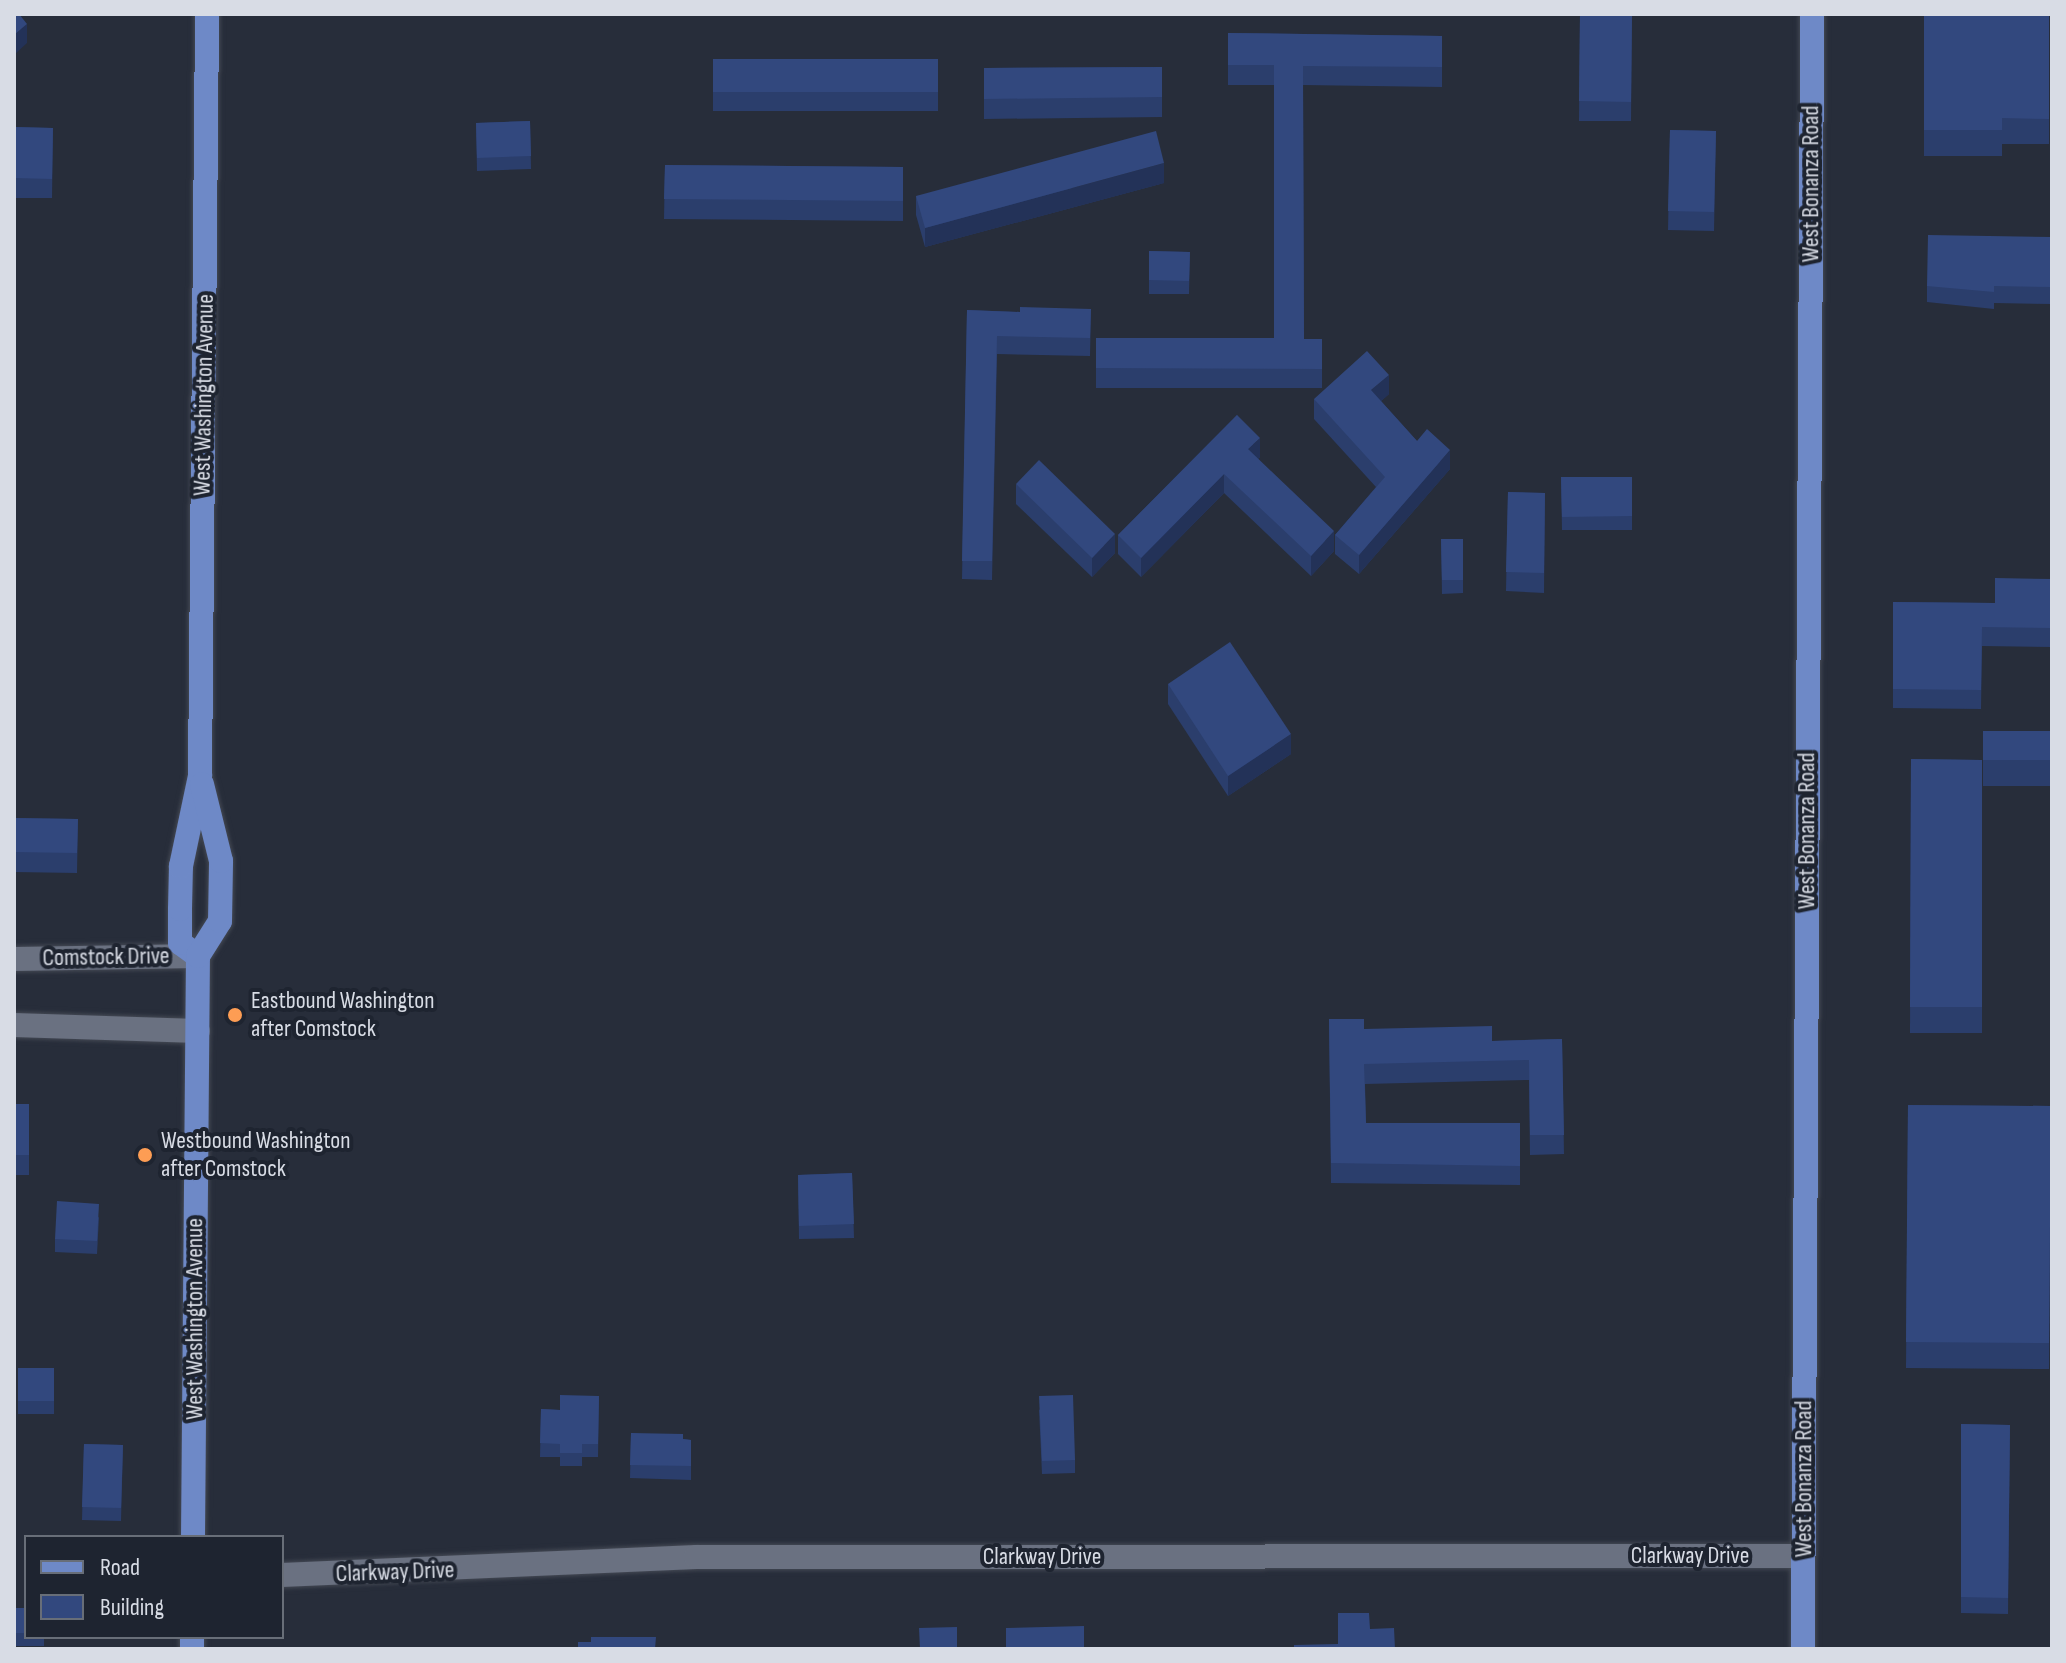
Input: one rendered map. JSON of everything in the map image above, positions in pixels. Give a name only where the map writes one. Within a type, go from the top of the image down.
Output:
[{"type":"main road","name":"West Washington Avenue","points":[[198,956],[180,943],[180,909],[181,866],[200,776],[207,14]]},
{"type":"main road","name":"West Bonanza Road","points":[[1803,1649],[1812,14]]},
{"type":"main road","name":"West Washington Avenue","points":[[193,1535],[198,956],[220,921],[221,861],[200,776]]},
{"type":"street","name":"Comstock Drive","points":[[14,959],[198,956]]},
{"type":"street","points":[[14,1025],[198,1031]]},
{"type":"street","name":"Clarkway Drive","points":[[284,1575],[696,1557],[1803,1556]]},
{"type":"building","points":[[14,14],[19,14],[27,24],[14,35]]},
{"type":"building","points":[[1580,14],[1632,14],[1631,102],[1579,101]]},
{"type":"building","points":[[1924,14],[2049,14],[2049,119],[2002,118],[2002,130],[1924,130]]},
{"type":"building","points":[[1228,33],[1442,36],[1442,67],[1303,66],[1304,339],[1322,339],[1322,369],[1096,368],[1096,338],[1274,338],[1274,65],[1228,65]]},
{"type":"building","points":[[713,59],[938,59],[938,92],[713,92]]},
{"type":"building","points":[[1162,67],[1162,97],[984,99],[984,68]]},
{"type":"building","points":[[530,121],[531,156],[477,158],[476,123]]},
{"type":"building","points":[[14,127],[53,128],[52,179],[14,178]]},
{"type":"building","points":[[1670,130],[1716,131],[1714,212],[1668,211]]},
{"type":"building","points":[[1156,131],[1164,163],[925,228],[916,196]]},
{"type":"building","points":[[665,165],[903,167],[903,201],[664,199]]},
{"type":"building","points":[[1928,235],[2052,237],[2052,287],[1994,286],[1994,292],[1927,286]]},
{"type":"building","points":[[1149,251],[1190,252],[1189,281],[1149,280]]},
{"type":"building","points":[[1020,307],[1091,309],[1090,338],[997,336],[992,561],[962,561],[967,310],[1020,312]]},
{"type":"building","points":[[1367,351],[1389,375],[1371,390],[1417,441],[1427,429],[1450,450],[1359,555],[1335,535],[1385,477],[1314,399]]},
{"type":"building","points":[[1237,415],[1260,438],[1248,449],[1334,531],[1311,556],[1224,474],[1141,558],[1118,535]]},
{"type":"building","points":[[1039,460],[1115,534],[1092,558],[1016,484]]},
{"type":"building","points":[[1561,477],[1632,477],[1632,516],[1562,517]]},
{"type":"building","points":[[1508,492],[1545,493],[1544,573],[1506,572]]},
{"type":"building","points":[[1441,539],[1463,539],[1463,580],[1442,580]]},
{"type":"building","points":[[1995,578],[2052,579],[2052,628],[1982,627],[1981,690],[1893,689],[1893,602],[1995,603]]},
{"type":"building","points":[[1230,642],[1291,734],[1228,776],[1168,684]]},
{"type":"building","points":[[1983,731],[2052,731],[2052,760],[1983,760]]},
{"type":"building","points":[[1911,759],[1982,760],[1982,1007],[1910,1007]]},
{"type":"building","points":[[14,818],[78,819],[77,853],[14,852]]},
{"type":"building","points":[[1329,1019],[1364,1019],[1364,1029],[1492,1026],[1492,1041],[1562,1039],[1564,1135],[1530,1135],[1529,1060],[1364,1064],[1366,1123],[1520,1123],[1520,1166],[1331,1163]]},
{"type":"building","points":[[14,1104],[29,1104],[29,1155],[14,1155]]},
{"type":"building","points":[[1908,1105],[2051,1106],[2049,1343],[1906,1342]]},
{"type":"building","points":[[852,1173],[854,1224],[799,1226],[798,1175]]},
{"type":"building","points":[[57,1201],[99,1204],[97,1241],[55,1239]]},
{"type":"building","points":[[18,1368],[54,1368],[54,1401],[18,1401]]},
{"type":"building","points":[[560,1395],[599,1396],[598,1444],[582,1444],[582,1453],[560,1453],[560,1444],[540,1443],[541,1409],[560,1410]]},
{"type":"building","points":[[1073,1395],[1075,1460],[1042,1461],[1039,1396]]},
{"type":"building","points":[[1961,1424],[2010,1425],[2008,1598],[1961,1597]]},
{"type":"building","points":[[631,1433],[683,1434],[683,1439],[691,1440],[691,1466],[630,1465]]},
{"type":"building","points":[[84,1444],[123,1445],[121,1508],[82,1507]]},
{"type":"building","points":[[14,1608],[24,1608],[24,1633],[14,1633]]},
{"type":"building","points":[[1338,1613],[1369,1613],[1370,1629],[1394,1628],[1395,1649],[1294,1649],[1294,1645],[1338,1644]]},
{"type":"building","points":[[1084,1626],[1084,1649],[1006,1649],[1006,1628]]},
{"type":"building","points":[[957,1627],[957,1649],[920,1649],[919,1628]]},
{"type":"building","points":[[591,1637],[656,1637],[655,1649],[578,1649],[578,1642],[591,1642]]},
{"type":"place","name":"Eastbound Washington after Comstock","points":[[235,1015]]},
{"type":"place","name":"Westbound Washington after Comstock","points":[[145,1155]]}]
